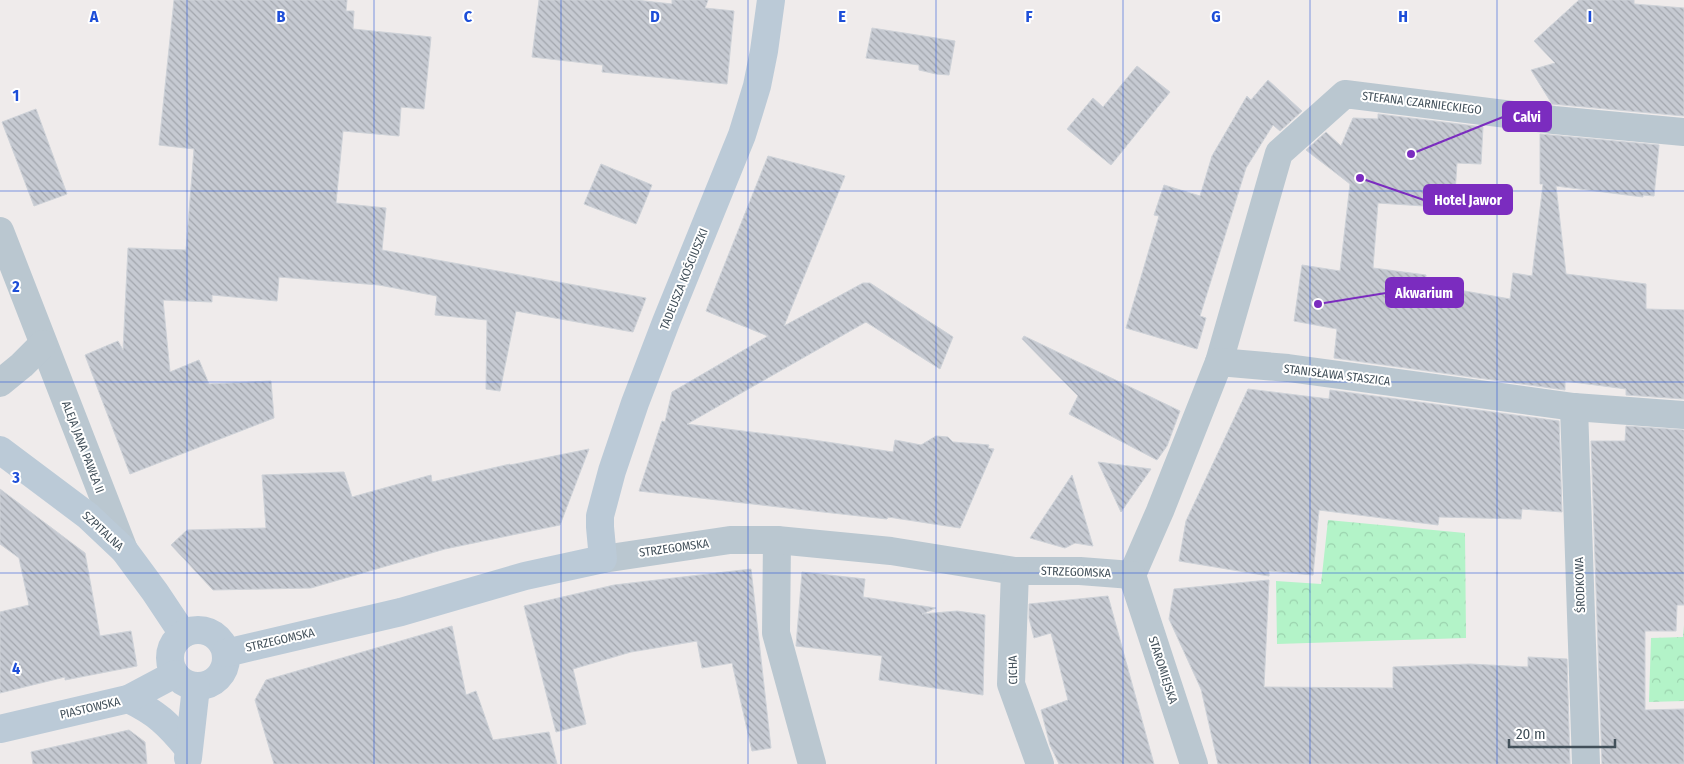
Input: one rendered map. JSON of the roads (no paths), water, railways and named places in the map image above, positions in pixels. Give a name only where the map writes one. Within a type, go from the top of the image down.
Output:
[{"type":"street","name":"TADEUSZA KOŚCIUSZKI","points":[[603,559],[600,538],[600,516],[612,471],[635,403],[736,154],[757,86],[771,0]]},
{"type":"street","name":"STEFANA CZARNIECKIEGO","points":[[1219,362],[1279,153],[1345,94],[1554,120],[1684,132]]},
{"type":"street","name":"ALEJA JANA PAWŁA II","points":[[0,230],[124,550]]},
{"type":"street","points":[[0,383],[9,378],[43,344]]},
{"type":"street","name":"STANISŁAWA STASZICA","points":[[1219,362],[1288,368],[1574,407],[1684,415]]},
{"type":"street","points":[[1132,575],[1160,511],[1219,362]]},
{"type":"street","name":"ŚRODKOWA","points":[[1574,407],[1586,764]]},
{"type":"street","name":"SZPITALNA","points":[[0,450],[88,516],[124,550],[183,634]]},
{"type":"street","name":"STRZEGOMSKA","points":[[226,653],[401,612],[525,576],[603,559],[730,540],[777,540],[891,551],[1016,571],[1080,571],[1132,575]]},
{"type":"street","points":[[777,540],[776,634],[812,764]]},
{"type":"street","name":"CICHA","points":[[1016,571],[1011,684],[1040,764]]},
{"type":"street","name":"STAROMIEJSKA","points":[[1132,575],[1194,764]]},
{"type":"street","points":[[193,630],[204,630],[214,634],[222,643],[226,653],[227,664],[223,673],[216,681],[206,685],[185,680],[170,664],[170,652],[174,642],[183,634],[193,630]]},
{"type":"street","points":[[185,680],[188,756]]},
{"type":"street","name":"PIASTOWSKA","points":[[0,728],[128,699],[185,680]]},
{"type":"street","points":[[128,699],[162,718],[171,727],[188,756]]},
{"type":"place","name":"Calvi","points":[[1411,154]]},
{"type":"place","name":"Hotel Jawor","points":[[1360,178]]},
{"type":"place","name":"Akwarium","points":[[1318,304]]}]
